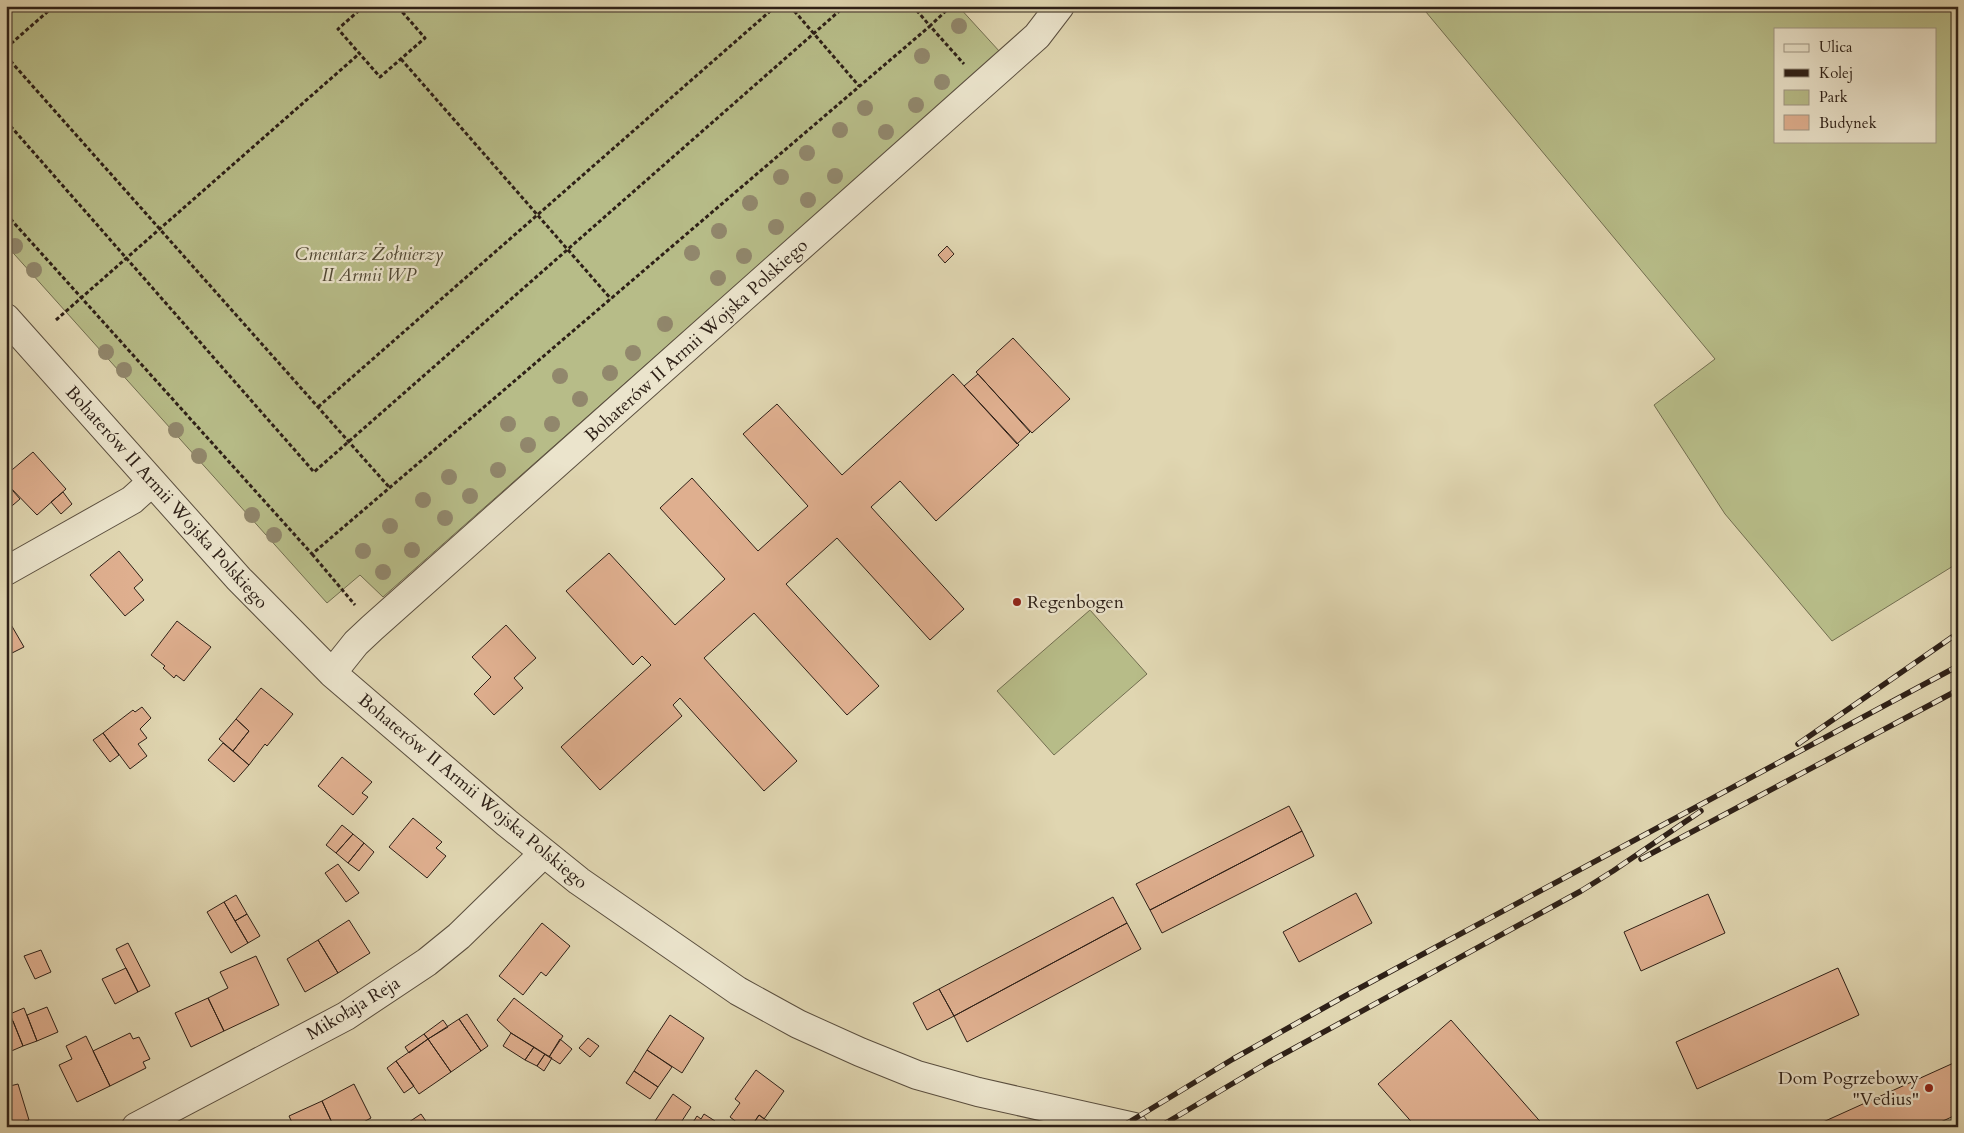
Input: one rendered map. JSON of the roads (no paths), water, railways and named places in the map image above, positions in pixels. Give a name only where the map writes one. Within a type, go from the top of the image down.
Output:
[{"type":"street","name":"Bohaterów II Armii Wojska Polskiego","points":[[332,673],[356,643],[372,628],[1037,36],[1060,6]]},
{"type":"street","name":"Bohaterów II Armii Wojska Polskiego","points":[[6,318],[239,579],[332,673],[543,854],[578,881],[738,991],[798,1024],[917,1075],[978,1092],[1134,1127]]},
{"type":"street","points":[[6,571],[132,500],[152,482]]},
{"type":"street","name":"Mikołaja Reja","points":[[136,1127],[346,1016],[427,962],[459,936],[543,854]]},
{"type":"railway","points":[[1798,744],[1958,633]]},
{"type":"railway","points":[[1121,1127],[1233,1059],[1345,996],[1958,666]]},
{"type":"railway","points":[[1641,859],[1958,690]]},
{"type":"railway","points":[[1159,1127],[1269,1062],[1581,891],[1701,811]]},
{"type":"place","name":"Regenbogen","points":[[1017,602]]},
{"type":"place","name":"Dom Pogrzebowy \"Vedius\"","points":[[1929,1088]]},
{"type":"park label","name":"Cmentarz Żołnierzy II Armii WP","points":[[369,264]]}]
